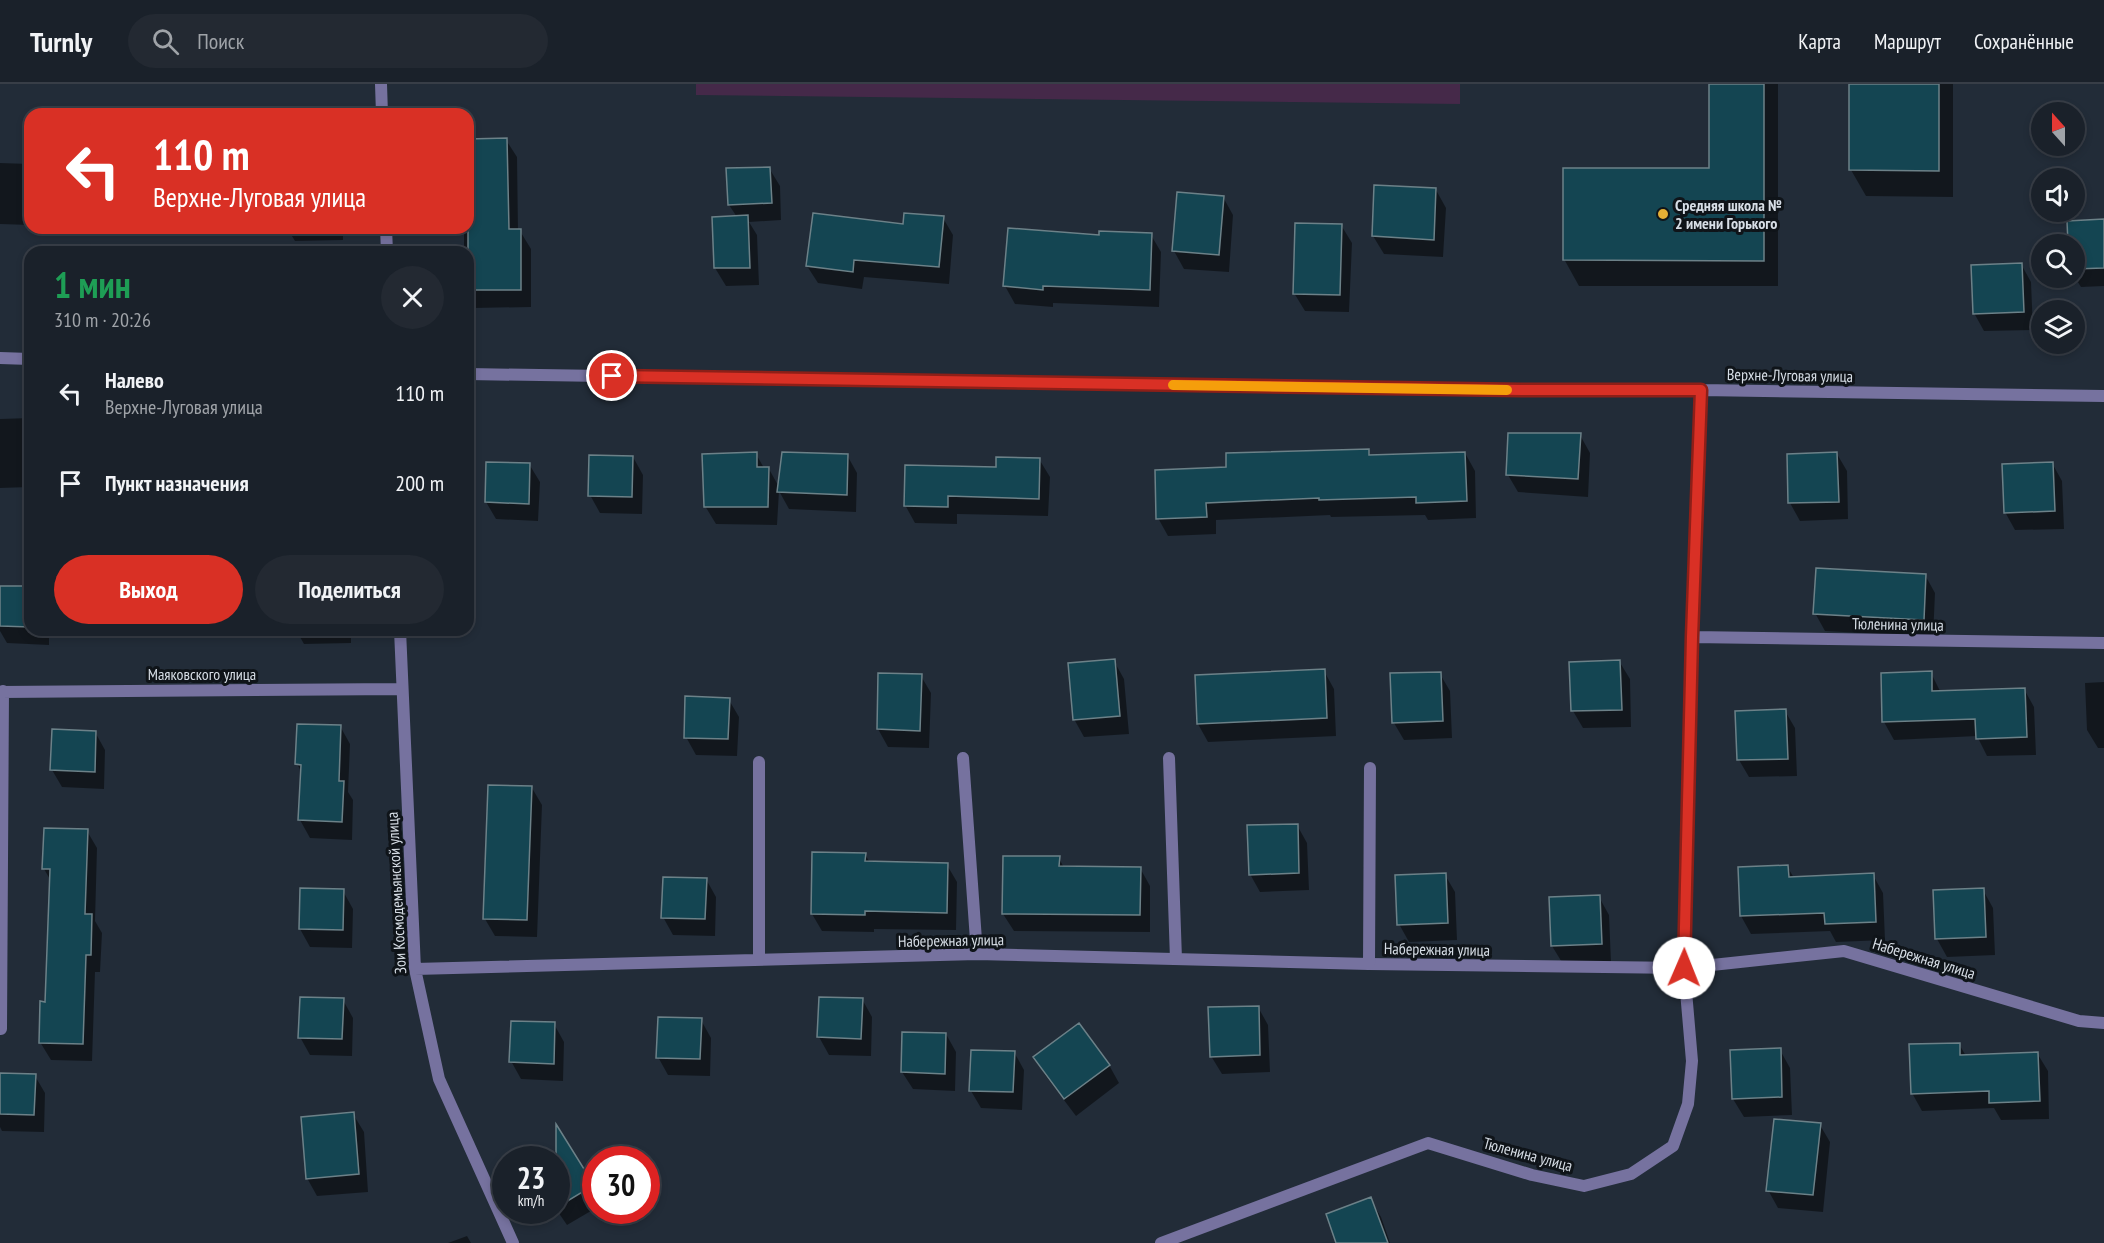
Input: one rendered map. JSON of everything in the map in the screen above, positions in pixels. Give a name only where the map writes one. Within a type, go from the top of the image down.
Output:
[{"type":"street","points":[[381,84],[382,108]]},
{"type":"street","points":[[0,358],[24,359]]},
{"type":"street","name":"Верхне-Луговая улица","points":[[474,374],[1509,390],[1701,390],[2104,396]]},
{"type":"street","name":"Тюленина улица","points":[[1161,1243],[1428,1143],[1533,1175],[1584,1186],[1631,1174],[1673,1146],[1688,1104],[1692,1061],[1684,968],[1701,390]]},
{"type":"street","name":"Зои Космодемьянской улица","points":[[400,636],[415,969],[439,1079],[513,1243]]},
{"type":"street","name":"Тюленина улица","points":[[1692,637],[2104,643]]},
{"type":"street","name":"Маяковского улица","points":[[2,1029],[2,692],[402,689]]},
{"type":"street","points":[[963,758],[977,954]]},
{"type":"street","points":[[1169,758],[1176,959]]},
{"type":"street","points":[[759,762],[759,960]]},
{"type":"street","points":[[1370,768],[1370,964]]},
{"type":"street","name":"Набережная улица","points":[[415,969],[977,954],[1370,964],[1684,968],[1844,951],[2079,1021],[2104,1023]]},
{"type":"shaded area","points":[[696,84],[1460,84],[1460,104],[696,95]]},
{"type":"building","name":"Средняя школа № 2 имени Горького","points":[[1709,84],[1764,84],[1764,261],[1563,260],[1563,168],[1709,168]]},
{"type":"building","points":[[1849,84],[1939,84],[1939,171],[1849,170]]},
{"type":"building","points":[[507,138],[509,229],[521,229],[521,290],[474,290],[474,246],[468,246],[468,234],[474,234],[474,139]]},
{"type":"building","points":[[770,167],[772,203],[728,205],[726,168]]},
{"type":"building","points":[[1374,185],[1436,188],[1434,240],[1372,236]]},
{"type":"building","points":[[1177,192],[1224,196],[1219,255],[1172,251]]},
{"type":"building","points":[[813,213],[903,224],[904,213],[944,216],[939,267],[854,260],[853,272],[806,266]]},
{"type":"building","points":[[748,215],[750,268],[714,268],[712,217]]},
{"type":"building","points":[[2104,219],[2104,268],[2085,269],[2085,234],[2068,234],[2067,222],[2085,222],[2085,220]]},
{"type":"building","points":[[1295,223],[1342,224],[1340,295],[1293,294]]},
{"type":"building","points":[[1008,228],[1099,235],[1099,231],[1152,233],[1150,290],[1043,286],[1043,290],[1003,286]]},
{"type":"building","points":[[2022,263],[2024,312],[1973,314],[1971,265]]},
{"type":"building","points":[[1508,433],[1581,433],[1578,479],[1506,475]]},
{"type":"building","points":[[1369,449],[1369,455],[1465,452],[1467,501],[1416,503],[1416,497],[1206,503],[1207,517],[1156,519],[1155,470],[1226,467],[1226,453]]},
{"type":"building","points":[[757,452],[757,467],[769,467],[768,507],[704,507],[702,454]]},
{"type":"building","points":[[782,452],[848,454],[847,495],[777,492]]},
{"type":"building","points":[[1837,452],[1839,502],[1788,503],[1787,454]]},
{"type":"building","points":[[589,455],[633,456],[632,497],[588,496]]},
{"type":"building","points":[[996,457],[1040,458],[1039,499],[948,496],[948,507],[904,506],[905,465],[996,467]]},
{"type":"building","points":[[486,462],[530,463],[529,504],[485,502]]},
{"type":"building","points":[[2053,462],[2055,511],[2004,513],[2002,464]]},
{"type":"building","points":[[1816,568],[1926,574],[1924,620],[1813,614]]},
{"type":"building","points":[[0,586],[24,586],[24,627],[0,626]]},
{"type":"building","points":[[1115,659],[1120,716],[1073,720],[1068,663]]},
{"type":"building","points":[[1620,660],[1622,710],[1571,711],[1569,662]]},
{"type":"building","points":[[1325,669],[1327,718],[1197,724],[1195,675]]},
{"type":"building","points":[[1932,671],[1932,691],[2025,688],[2027,737],[1976,739],[1975,719],[1882,722],[1881,673]]},
{"type":"building","points":[[1441,672],[1443,721],[1392,723],[1390,673]]},
{"type":"building","points":[[878,673],[922,674],[920,731],[877,729]]},
{"type":"building","points":[[685,696],[730,698],[728,739],[684,738]]},
{"type":"building","points":[[1786,709],[1788,759],[1737,760],[1735,711]]},
{"type":"building","points":[[297,724],[341,725],[339,781],[344,781],[342,822],[298,820],[301,765],[295,764]]},
{"type":"building","points":[[52,729],[96,731],[95,772],[50,770]]},
{"type":"building","points":[[488,785],[532,786],[527,920],[483,919]]},
{"type":"building","points":[[1298,824],[1299,873],[1249,875],[1247,825]]},
{"type":"building","points":[[44,828],[88,829],[85,914],[92,914],[91,955],[86,955],[83,1044],[39,1043],[40,1001],[45,1002],[50,869],[42,869]]},
{"type":"building","points":[[812,852],[866,853],[865,861],[948,863],[947,913],[865,911],[865,915],[811,914]]},
{"type":"building","points":[[1003,856],[1060,856],[1059,866],[1141,867],[1140,915],[1002,914]]},
{"type":"building","points":[[1788,865],[1789,877],[1874,873],[1876,922],[1825,924],[1824,913],[1740,916],[1738,867]]},
{"type":"building","points":[[1446,873],[1448,923],[1397,925],[1395,875]]},
{"type":"building","points":[[663,877],[707,878],[705,919],[661,918]]},
{"type":"building","points":[[300,888],[344,889],[343,930],[299,929]]},
{"type":"building","points":[[1984,888],[1986,937],[1935,939],[1933,890]]},
{"type":"building","points":[[1600,895],[1602,944],[1551,946],[1549,897]]},
{"type":"building","points":[[300,997],[344,998],[342,1039],[298,1038]]},
{"type":"building","points":[[819,997],[863,998],[861,1039],[817,1037]]},
{"type":"building","points":[[1259,1006],[1260,1055],[1210,1057],[1208,1007]]},
{"type":"building","points":[[658,1017],[702,1018],[700,1059],[656,1058]]},
{"type":"building","points":[[511,1021],[555,1022],[554,1064],[509,1062]]},
{"type":"building","points":[[1079,1023],[1110,1065],[1064,1099],[1033,1057]]},
{"type":"building","points":[[902,1032],[946,1033],[945,1074],[901,1072]]},
{"type":"building","points":[[1960,1043],[1960,1055],[2038,1052],[2040,1101],[1989,1103],[1989,1091],[1911,1094],[1909,1044]]},
{"type":"building","points":[[1781,1048],[1782,1097],[1732,1099],[1730,1050]]},
{"type":"building","points":[[971,1050],[1015,1051],[1013,1092],[969,1091]]},
{"type":"building","points":[[0,1073],[36,1074],[34,1115],[0,1114]]},
{"type":"building","points":[[354,1112],[359,1174],[306,1179],[301,1117]]},
{"type":"building","points":[[1774,1119],[1821,1123],[1813,1195],[1766,1191]]},
{"type":"building","points":[[556,1124],[570,1146],[556,1146]]},
{"type":"building","points":[[570,1146],[582,1166],[582,1192],[570,1200]]},
{"type":"building","points":[[1371,1197],[1388,1243],[1336,1243],[1326,1214]]},
{"type":"slow traffic","points":[[1173,385],[1507,390]]},
{"type":"place","name":"Средняя школа № 2 имени Горького","points":[[1663,214]]},
{"type":"route","points":[[612,376],[1521,390],[1701,390],[1684,968]]}]
